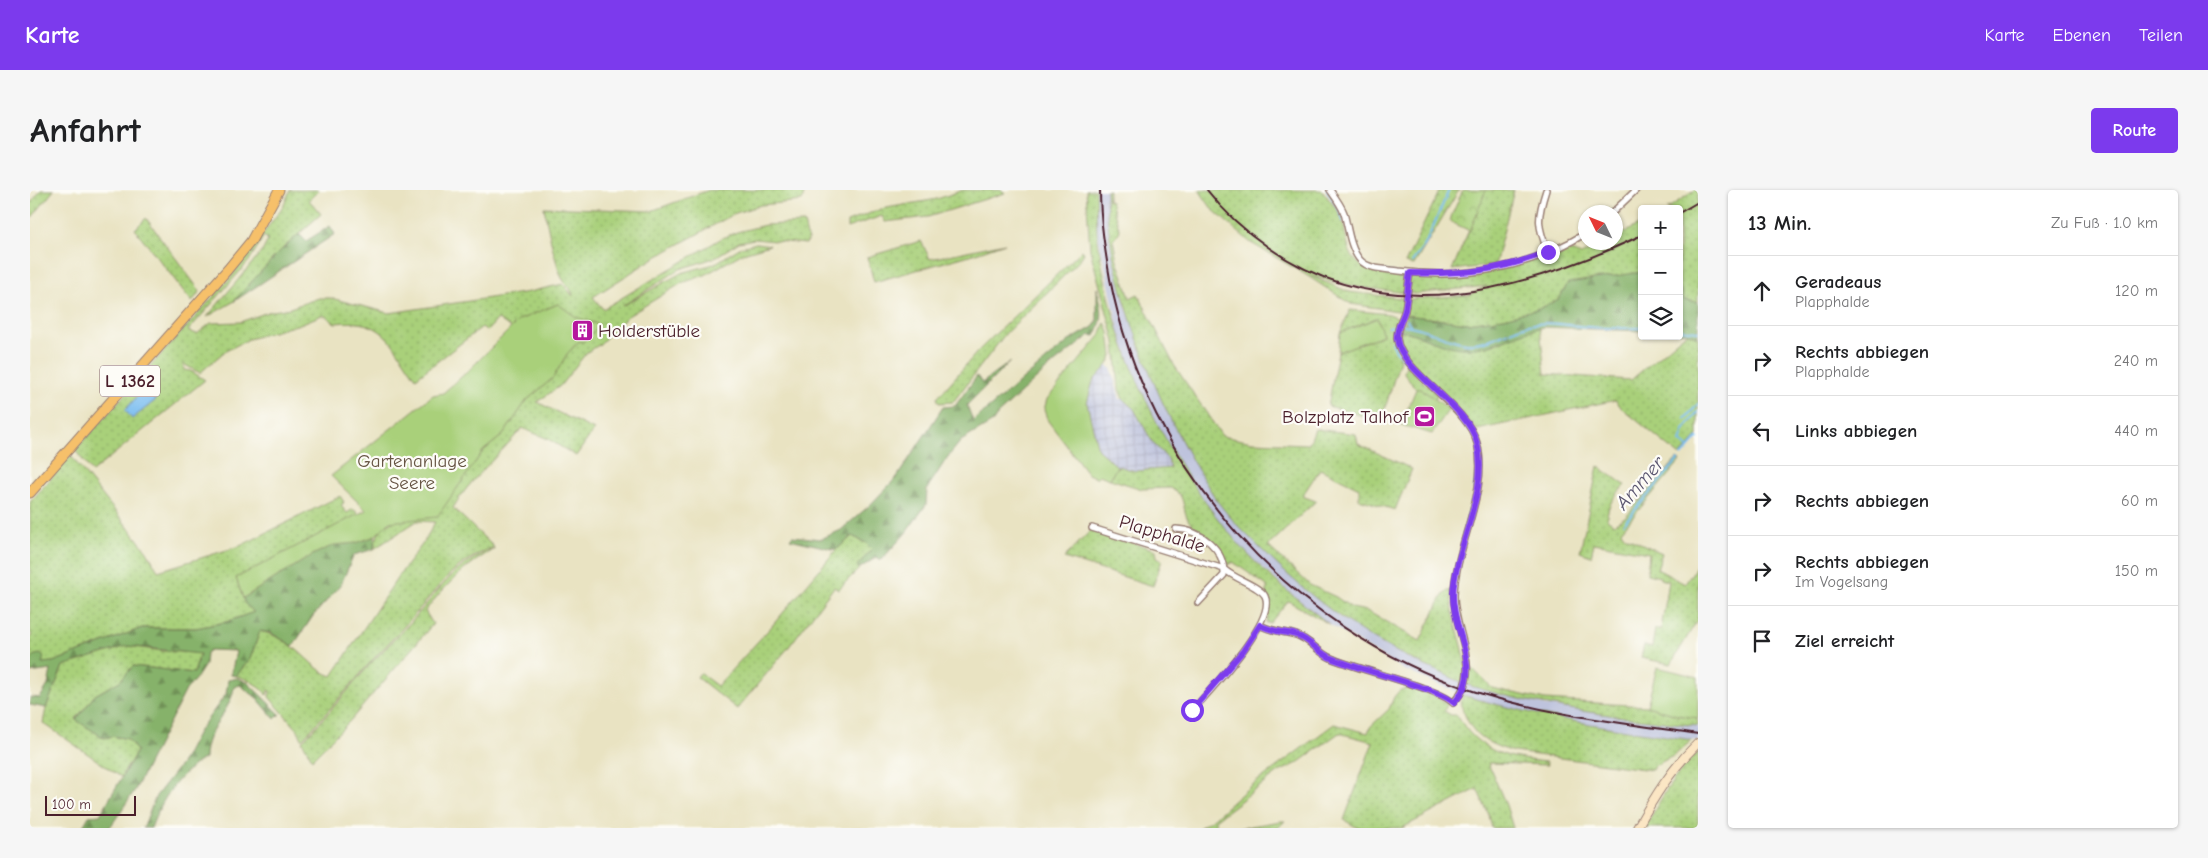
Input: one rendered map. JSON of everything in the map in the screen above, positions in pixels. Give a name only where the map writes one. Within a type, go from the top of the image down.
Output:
[{"type":"main road","name":"L 1362","points":[[30,493],[228,269],[251,241],[280,190]]},
{"type":"street","points":[[1330,190],[1343,211],[1359,259],[1369,266],[1410,273],[1479,272],[1521,262],[1578,238]]},
{"type":"street","points":[[1546,190],[1538,213],[1540,231],[1548,252]]},
{"type":"street","points":[[1620,205],[1636,190]]},
{"type":"street","points":[[1260,625],[1269,631],[1296,635],[1311,642],[1329,658],[1428,690],[1450,698],[1454,703],[1460,696],[1468,665],[1454,608],[1454,586],[1478,485],[1479,453],[1471,426],[1416,369],[1399,346],[1398,330],[1404,312],[1410,273]]},
{"type":"street","name":"Plapphalde","points":[[1092,528],[1224,569],[1230,575],[1260,591],[1265,596],[1266,611],[1260,625],[1243,651],[1192,710]]},
{"type":"street","name":"Plapphalde","points":[[1176,529],[1190,530],[1201,536],[1222,558],[1224,575],[1198,603]]},
{"type":"street","points":[[1637,828],[1659,789],[1698,743]]},
{"type":"shaded area","points":[[1096,190],[1106,190],[1113,254],[1126,308],[1215,497],[1340,618],[1411,660],[1470,685],[1546,706],[1698,726],[1698,741],[1570,722],[1507,709],[1463,695],[1404,670],[1329,624],[1287,590],[1245,552],[1211,512],[1183,470],[1157,424],[1136,378],[1119,330],[1097,231]]},
{"type":"shaded area","points":[[1107,366],[1111,368],[1120,399],[1123,399],[1134,409],[1153,443],[1168,459],[1170,469],[1136,471],[1117,466],[1098,450],[1087,403],[1093,381]]},
{"type":"green space","points":[[41,190],[54,190],[30,220],[30,204]]},
{"type":"green space","points":[[290,190],[319,190],[309,200],[321,214],[279,252],[233,302],[207,317],[263,250],[268,240],[264,236],[249,261],[188,331],[197,334],[211,323],[240,322],[319,298],[331,298],[389,313],[529,292],[563,284],[573,296],[562,279],[558,267],[544,207],[651,211],[709,190],[805,190],[802,201],[761,205],[736,213],[654,258],[593,297],[603,309],[722,238],[737,232],[765,225],[804,223],[808,240],[806,244],[754,239],[739,242],[714,258],[680,269],[622,306],[681,273],[714,264],[741,247],[756,243],[770,245],[743,253],[705,275],[682,283],[628,316],[599,345],[587,352],[560,386],[537,402],[594,430],[576,456],[548,439],[522,428],[476,477],[453,508],[494,547],[466,562],[446,578],[302,739],[298,730],[269,697],[270,691],[268,690],[267,695],[253,683],[236,676],[250,659],[260,631],[273,635],[285,642],[316,667],[332,676],[400,574],[424,542],[435,522],[417,521],[374,549],[382,529],[396,520],[437,516],[483,451],[503,435],[527,400],[553,378],[567,354],[579,341],[599,325],[576,318],[558,304],[519,320],[511,328],[498,319],[487,331],[482,327],[416,378],[392,343],[376,329],[365,324],[352,322],[335,323],[322,315],[300,324],[249,339],[224,352],[200,373],[183,364],[184,370],[191,371],[205,380],[92,472],[75,450],[231,277],[284,205]]},
{"type":"green space","points":[[963,190],[1002,190],[1005,193],[928,217],[885,222],[882,216],[847,228],[847,222],[881,209],[937,199]]},
{"type":"green space","points":[[1086,190],[1096,190],[1097,232],[1104,275],[1115,318],[1129,360],[1147,402],[1168,442],[1191,481],[1216,517],[1244,550],[1274,580],[1329,624],[1288,601],[1270,623],[1266,623],[1270,604],[1267,586],[1233,562],[1227,565],[1221,552],[1188,520],[1180,495],[1171,488],[1142,489],[1110,479],[1117,466],[1136,471],[1170,468],[1168,459],[1153,443],[1134,409],[1123,399],[1119,390],[1115,342],[1090,250]]},
{"type":"green space","points":[[1106,190],[1109,190],[1108,200],[1111,201],[1120,231],[1113,240],[1117,260],[1130,298],[1138,294],[1174,365],[1222,436],[1252,442],[1309,444],[1315,429],[1356,434],[1358,444],[1412,469],[1395,510],[1359,499],[1359,488],[1320,469],[1302,496],[1316,501],[1268,546],[1310,585],[1336,597],[1352,608],[1367,611],[1420,641],[1444,593],[1451,590],[1453,610],[1466,666],[1472,668],[1492,688],[1545,700],[1647,706],[1677,715],[1697,717],[1698,726],[1612,715],[1527,701],[1466,684],[1410,659],[1364,633],[1321,602],[1281,568],[1242,530],[1219,503],[1192,459],[1162,402],[1145,361],[1120,286],[1109,229]]},
{"type":"green space","points":[[1199,190],[1322,190],[1340,215],[1352,257],[1356,261],[1366,268],[1376,271],[1422,276],[1444,277],[1484,273],[1504,269],[1566,249],[1581,255],[1591,250],[1623,250],[1623,233],[1638,225],[1638,273],[1560,299],[1541,308],[1504,318],[1467,323],[1406,315],[1404,312],[1351,304],[1251,243],[1212,209]],"holes":[[[1311,276],[1357,287],[1415,294],[1487,286],[1469,295],[1410,299],[1349,292]]]},
{"type":"green space","points":[[1440,190],[1459,190],[1414,265],[1405,263]]},
{"type":"green space","points":[[1463,190],[1486,190],[1470,231],[1449,221]]},
{"type":"green space","points":[[1486,190],[1514,190],[1495,265],[1452,270]]},
{"type":"green space","points":[[1695,190],[1698,190],[1698,302],[1684,300],[1683,297],[1683,205],[1673,205]]},
{"type":"green space","points":[[146,218],[200,291],[192,302],[135,229]]},
{"type":"green space","points":[[330,226],[335,234],[233,302],[279,252],[299,234],[306,241]]},
{"type":"green space","points":[[921,241],[930,259],[1005,243],[970,255],[874,282],[867,257]]},
{"type":"green space","points":[[1082,250],[1084,253],[1079,261],[1006,333],[953,402],[939,403],[937,398],[979,350]]},
{"type":"green space","points":[[1638,273],[1638,331],[1544,327],[1483,347],[1465,348],[1446,345],[1400,330],[1406,315],[1467,323],[1504,318],[1541,308],[1559,299],[1568,283]]},
{"type":"green space","points":[[1097,288],[1102,312],[1095,336],[1090,335],[1047,369],[998,414],[993,422],[961,441],[947,458],[927,489],[926,505],[905,534],[881,560],[877,557],[860,568],[857,566],[872,549],[866,543],[852,536],[836,550],[790,539],[792,536],[821,539],[841,530],[869,506],[897,477],[943,407],[955,406],[977,376],[982,383],[1010,362],[967,405],[973,421],[1069,341],[1093,327],[1097,322]]},
{"type":"green space","points":[[1683,297],[1684,300],[1698,302],[1698,337],[1683,332]]},
{"type":"green space","name":"Gartenanlage Seere","points":[[558,304],[576,317],[600,325],[583,342],[579,341],[567,354],[553,378],[527,400],[503,435],[483,451],[437,517],[389,522],[375,536],[356,543],[334,545],[314,554],[243,598],[236,578],[366,510],[331,476],[433,395],[443,393],[519,320]]},
{"type":"green space","points":[[1350,310],[1389,314],[1399,318],[1393,337],[1400,360],[1381,421],[1328,406],[1338,352],[1383,335],[1376,318],[1340,333]]},
{"type":"green space","points":[[1377,318],[1383,335],[1338,352],[1340,333]]},
{"type":"green space","points":[[1105,322],[1109,332],[1112,356],[1107,366],[1093,381],[1087,403],[1098,450],[1117,466],[1110,479],[1099,475],[1096,478],[1088,474],[1048,421],[1044,410],[1047,399],[1100,336]]},
{"type":"green space","points":[[1540,328],[1545,374],[1631,380],[1678,340],[1683,340],[1683,336],[1688,333],[1698,337],[1698,436],[1680,456],[1618,405],[1616,400],[1477,430],[1409,359],[1401,346],[1400,330],[1445,345],[1474,348],[1490,345]]},
{"type":"green space","points":[[1406,365],[1437,395],[1435,400],[1421,389],[1416,389],[1404,373]]},
{"type":"green space","name":"Bolzplatz Talhof","points":[[1416,389],[1421,389],[1449,409],[1432,434],[1401,425]]},
{"type":"green space","points":[[71,456],[147,551],[158,571],[240,546],[340,496],[344,502],[341,506],[347,513],[353,509],[359,514],[236,578],[245,604],[255,612],[226,622],[196,628],[142,628],[53,662],[41,663],[35,655],[30,660],[30,637],[32,636],[30,632],[30,502]]},
{"type":"green space","points":[[1677,459],[1680,461],[1621,531],[1625,536],[1662,553],[1657,569],[1685,584],[1698,564],[1698,619],[1671,664],[1641,658],[1644,645],[1652,647],[1655,629],[1661,629],[1669,581],[1647,574],[1649,553],[1594,543],[1591,556],[1580,552],[1598,466],[1625,485],[1608,509],[1607,519],[1614,524],[1625,517]]},
{"type":"green space","points":[[1091,530],[1156,550],[1157,557],[1162,560],[1153,586],[1064,558]]},
{"type":"green space","points":[[375,536],[374,549],[354,555],[340,586],[313,616],[293,646],[271,633],[260,631],[250,659],[236,676],[231,675],[236,651],[210,650],[206,653],[205,665],[186,690],[135,790],[113,823],[109,828],[82,828],[89,816],[100,815],[137,751],[128,739],[113,736],[104,738],[76,720],[95,695],[120,681],[133,666],[194,673],[200,654],[127,646],[63,666],[46,708],[30,705],[30,697],[40,698],[48,685],[51,670],[30,673],[30,660],[35,655],[40,654],[44,657],[42,663],[53,662],[142,628],[196,628],[226,622],[254,612],[245,604],[243,598],[314,554],[334,545],[356,543]]},
{"type":"green space","points":[[852,536],[866,543],[872,549],[858,566],[860,568],[838,590],[834,587],[788,648],[737,709],[697,677],[700,673],[717,686],[771,627],[836,550]]},
{"type":"green space","points":[[495,549],[474,562],[448,584],[425,611],[433,624],[349,722],[312,759],[302,741],[447,580],[467,563]]},
{"type":"green space","points":[[127,646],[163,651],[200,653],[194,673],[133,666],[120,681],[95,695],[76,719],[104,738],[113,736],[128,739],[137,751],[121,777],[43,723],[46,708],[63,666]]},
{"type":"green space","points":[[1657,667],[1698,677],[1698,718],[1677,715],[1647,706]]},
{"type":"green space","points":[[238,678],[248,683],[280,714],[275,719],[257,698],[240,685],[234,687],[228,705],[209,738],[205,758],[195,764],[172,788],[160,807],[151,828],[143,828],[156,796],[181,764],[198,732],[226,694],[228,680]]},
{"type":"green space","points":[[1410,688],[1428,693],[1448,703],[1444,711],[1451,715],[1457,715],[1474,737],[1494,751],[1518,758],[1546,762],[1547,765],[1488,763],[1506,805],[1513,828],[1492,828],[1489,815],[1477,789],[1402,828],[1358,828],[1344,820],[1373,742],[1339,733],[1296,764],[1279,772],[1215,820],[1216,828],[1199,828],[1214,818],[1247,789],[1334,724],[1368,733],[1370,727],[1389,709],[1394,697],[1400,690]]},
{"type":"green space","points":[[1463,695],[1548,716],[1692,740],[1675,755],[1654,766],[1652,770],[1514,752],[1484,740],[1473,730],[1462,707],[1461,700]]},
{"type":"green space","points":[[1698,752],[1698,828],[1645,828],[1675,778]]},
{"type":"green space","points":[[1285,821],[1278,828],[1239,828]]},
{"type":"water","points":[[144,389],[156,400],[132,419],[125,410]]},
{"type":"waterway","points":[[1327,190],[1341,213],[1343,221]]},
{"type":"waterway","points":[[1412,262],[1425,245],[1449,190]]},
{"type":"waterway","points":[[1382,271],[1398,274]]},
{"type":"waterway","points":[[1407,320],[1411,326]]},
{"type":"waterway","points":[[1404,325],[1420,328],[1466,343],[1482,342],[1520,327],[1543,323],[1602,328],[1638,328]]},
{"type":"waterway","points":[[1389,327],[1395,326],[1393,334]]},
{"type":"waterway","points":[[1683,329],[1698,331]]},
{"type":"waterway","points":[[1392,342],[1404,360]]},
{"type":"waterway","name":"Ammer","points":[[1685,419],[1698,404]]},
{"type":"waterway","name":"Ammer","points":[[1689,447],[1680,442],[1684,430],[1698,412]]},
{"type":"waterway","name":"Ammer","points":[[1682,456],[1698,438]]},
{"type":"waterway","name":"Ammer","points":[[1624,523],[1678,460]]},
{"type":"waterway","points":[[1474,489],[1477,473]]},
{"type":"waterway","points":[[1463,534],[1472,500]]},
{"type":"railway","points":[[1100,190],[1102,224],[1110,279],[1129,349],[1157,415],[1193,477],[1237,533],[1287,584],[1344,628],[1406,664],[1473,691],[1556,712],[1698,734]]},
{"type":"railway","points":[[1207,190],[1235,221],[1251,234],[1268,247],[1313,273],[1359,288],[1406,295],[1454,294],[1502,286],[1549,273],[1638,237]]},
{"type":"railway","points":[[1683,211],[1698,202]]},
{"type":"place","name":"Holderstüble","points":[[582,331]]},
{"type":"place","name":"Bolzplatz Talhof","points":[[1424,417]]},
{"type":"route","points":[[1192,710],[1243,651],[1260,625],[1269,631],[1296,635],[1311,642],[1329,658],[1428,690],[1450,698],[1454,703],[1460,696],[1467,677],[1468,665],[1467,655],[1458,629],[1453,597],[1459,557],[1480,473],[1478,444],[1471,426],[1404,356],[1399,346],[1398,330],[1406,304],[1410,273],[1457,274],[1479,272],[1521,262],[1548,252]]}]
